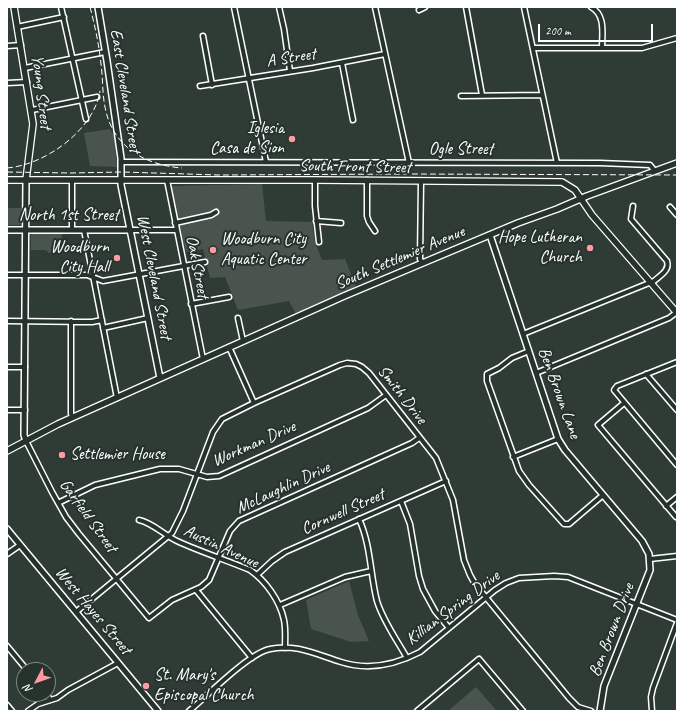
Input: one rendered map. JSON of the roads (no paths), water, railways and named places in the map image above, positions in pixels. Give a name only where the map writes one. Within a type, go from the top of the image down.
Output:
[{"type":"main road","name":"Young Street","points":[[14,7],[32,110],[33,133],[26,180]]},
{"type":"main road","name":"South Settlemier Avenue","points":[[7,451],[72,418],[323,305],[581,198],[654,170],[677,163]]},
{"type":"main road","name":"South Front Street","points":[[7,180],[558,181],[573,187],[592,215],[677,313]]},
{"type":"street","points":[[61,7],[86,118]]},
{"type":"street","name":"East Cleveland Street","points":[[98,7],[106,52],[121,162],[121,180]]},
{"type":"street","points":[[234,7],[266,162]]},
{"type":"street","points":[[279,7],[284,29],[290,71]]},
{"type":"street","points":[[375,7],[409,163]]},
{"type":"street","points":[[419,10],[424,7]]},
{"type":"street","points":[[466,7],[482,95]]},
{"type":"street","points":[[524,7],[557,163]]},
{"type":"street","points":[[591,7],[598,12],[601,17],[602,48]]},
{"type":"street","points":[[18,27],[64,17]]},
{"type":"street","points":[[202,36],[212,85]]},
{"type":"street","points":[[533,48],[642,48],[677,38]]},
{"type":"street","points":[[7,46],[21,45]]},
{"type":"street","points":[[25,68],[106,52]]},
{"type":"street","name":"A Street","points":[[200,86],[342,63],[385,54]]},
{"type":"street","points":[[342,63],[353,120]]},
{"type":"street","points":[[7,83],[27,82]]},
{"type":"street","points":[[461,96],[542,95]]},
{"type":"street","points":[[32,110],[97,96]]},
{"type":"street","name":"Ogle Street","points":[[121,162],[557,163],[650,165],[654,170]]},
{"type":"street","name":"Garfield Street","points":[[26,180],[24,435],[58,504],[79,534],[149,618]]},
{"type":"street","points":[[72,180],[72,230]]},
{"type":"street","name":"West Cleveland Street","points":[[121,180],[160,378]]},
{"type":"street","name":"Oak Street","points":[[167,180],[191,304],[204,359]]},
{"type":"street","points":[[315,180],[318,242]]},
{"type":"street","points":[[367,180],[367,216],[369,222],[376,231]]},
{"type":"street","points":[[422,181],[420,259],[422,264]]},
{"type":"street","points":[[523,334],[655,280],[667,270],[668,263],[631,219],[634,206]]},
{"type":"street","points":[[670,207],[677,215]]},
{"type":"street","points":[[175,223],[211,215],[216,212]]},
{"type":"street","points":[[316,221],[341,223]]},
{"type":"street","name":"North 1st Street","points":[[7,230],[130,230]]},
{"type":"street","points":[[84,230],[117,398]]},
{"type":"street","points":[[130,230],[176,230]]},
{"type":"street","name":"Ben Brown Lane","points":[[490,236],[558,439],[565,450],[645,545],[650,559]]},
{"type":"street","points":[[7,275],[87,275],[103,281],[205,262]]},
{"type":"street","points":[[191,304],[228,297]]},
{"type":"street","points":[[536,373],[670,318],[677,313]]},
{"type":"street","points":[[103,328],[148,318]]},
{"type":"street","points":[[238,318],[243,341]]},
{"type":"street","points":[[7,321],[71,320],[92,322],[102,320]]},
{"type":"street","points":[[71,320],[70,413],[72,418]]},
{"type":"street","points":[[229,347],[254,403]]},
{"type":"street","points":[[529,351],[512,358],[499,368],[487,374],[487,380],[519,471],[524,479],[562,523],[566,525],[603,495]]},
{"type":"street","points":[[677,362],[617,386],[614,389],[624,403],[677,465]]},
{"type":"street","name":"Smith Drive","points":[[76,612],[174,530],[182,515],[213,432],[219,422],[226,416],[336,366],[347,363],[356,364],[366,370],[436,458],[453,500],[464,560],[472,580],[569,698],[578,707],[591,711]]},
{"type":"street","points":[[7,367],[25,367]]},
{"type":"street","points":[[646,374],[677,410]]},
{"type":"street","name":"Workman Drive","points":[[58,504],[94,485],[160,469],[179,469],[210,478],[218,476],[364,410],[386,395]]},
{"type":"street","points":[[624,403],[598,425],[676,517]]},
{"type":"street","points":[[7,410],[25,410]]},
{"type":"street","name":"McLaughlin Drive","points":[[149,618],[174,599],[196,590],[210,580],[230,530],[239,521],[419,438]]},
{"type":"street","points":[[513,457],[558,439]]},
{"type":"street","name":"Cornwell Street","points":[[257,575],[272,561],[285,552],[446,481]]},
{"type":"street","points":[[666,506],[677,497]]},
{"type":"street","points":[[401,501],[410,524],[419,576],[423,589],[434,611],[449,628]]},
{"type":"street","points":[[359,519],[366,534],[375,592],[382,613],[407,658]]},
{"type":"street","name":"Austin Avenue","points":[[139,520],[147,522],[168,536],[250,570],[257,575],[269,588],[280,605],[284,622],[285,648]]},
{"type":"street","name":"West Hayes Street","points":[[7,529],[158,711]]},
{"type":"street","points":[[7,554],[20,545]]},
{"type":"street","points":[[650,559],[677,556]]},
{"type":"street","name":"Ben Brown Drive","points":[[600,711],[604,686],[650,570],[650,559]]},
{"type":"street","points":[[280,605],[345,577],[371,571]]},
{"type":"street","name":"Killian Spring Drive","points":[[189,711],[252,658],[270,649],[285,648],[310,651],[342,663],[358,666],[393,664],[420,652],[486,597],[506,583],[519,578],[554,576],[574,579],[677,620]]},
{"type":"street","points":[[196,590],[252,658]]},
{"type":"street","points":[[652,711],[651,697],[653,688],[677,623]]},
{"type":"street","points":[[7,646],[20,662]]},
{"type":"street","points":[[417,711],[479,659],[523,711]]},
{"type":"street","points":[[56,698],[68,690],[118,663]]},
{"type":"street","points":[[28,711],[44,702]]},
{"type":"street","points":[[7,705],[12,711]]},
{"type":"railway","points":[[90,7],[102,69],[105,107],[109,121],[115,133],[122,143],[143,158],[155,163],[182,168]]},
{"type":"railway","points":[[7,168],[37,160],[52,153],[66,143],[78,132],[88,119],[96,105],[100,91]]},
{"type":"railway","points":[[7,172],[122,172],[219,175],[677,175]]},
{"type":"place","name":"Iglesia Casa de Sion","points":[[292,139]]},
{"type":"place","name":"Hope Lutheran Church","points":[[590,248]]},
{"type":"place","name":"Woodburn City Aquatic Center","points":[[213,250]]},
{"type":"place","name":"Woodburn City Hall","points":[[117,258]]},
{"type":"place","name":"Settlemier House","points":[[62,455]]},
{"type":"place","name":"St. Mary's Episcopal Church","points":[[146,686]]}]
